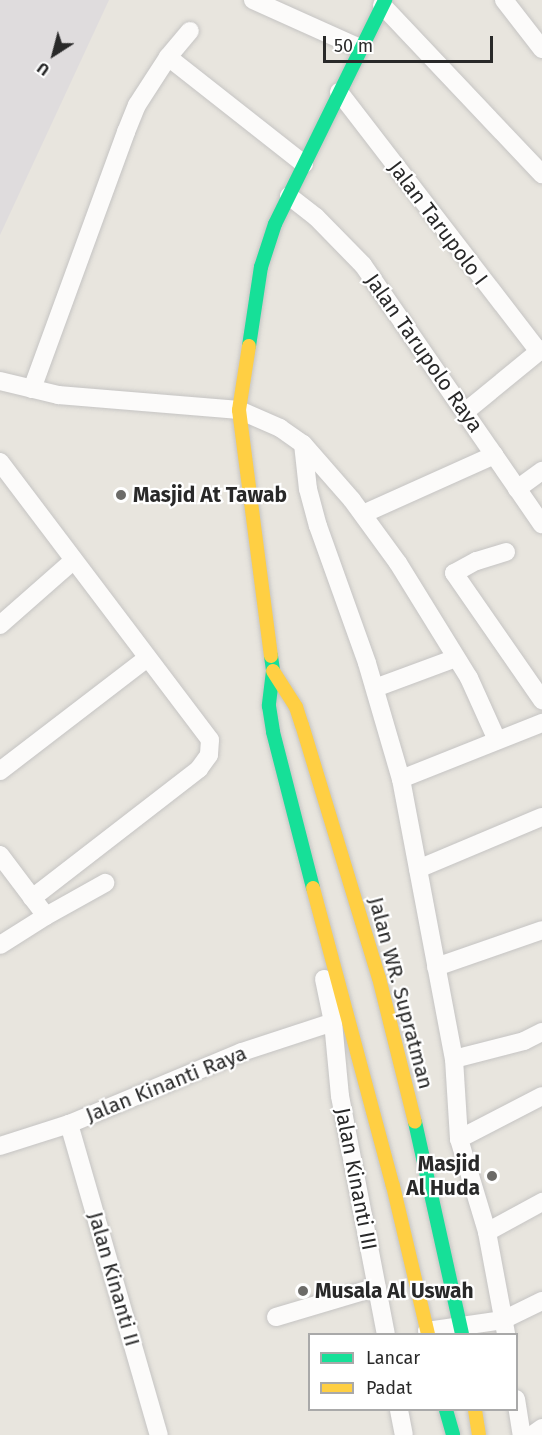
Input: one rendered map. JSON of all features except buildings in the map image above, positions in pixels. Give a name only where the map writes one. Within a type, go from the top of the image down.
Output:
[{"type":"main road","name":"Jalan WR. Supratman","points":[[384,3],[275,224],[261,267],[239,410],[273,671],[269,706],[273,732],[345,1014],[393,1186],[428,1333]]},
{"type":"main road","name":"Jalan WR. Supratman","points":[[273,671],[296,707],[379,978],[429,1180],[461,1329]]},
{"type":"main road","points":[[446,1411],[453,1435]]},
{"type":"main road","points":[[474,1411],[479,1435]]},
{"type":"street","points":[[253,0],[360,48]]},
{"type":"street","points":[[504,0],[542,49]]},
{"type":"street","points":[[384,3],[542,174]]},
{"type":"street","points":[[32,389],[129,123],[154,74],[190,32]]},
{"type":"street","points":[[168,57],[304,164]]},
{"type":"street","name":"Jalan Tarupolo I","points":[[339,92],[540,351]]},
{"type":"street","name":"Jalan Tarupolo Raya","points":[[289,195],[316,217],[363,266],[542,524]]},
{"type":"street","points":[[465,412],[540,351]]},
{"type":"street","points":[[0,381],[58,395],[239,410],[280,428],[303,444],[363,514],[398,563],[456,658],[497,740]]},
{"type":"street","points":[[303,444],[308,489],[318,526],[346,599],[401,779],[454,1059],[459,1139],[487,1232],[504,1327]]},
{"type":"street","points":[[363,514],[494,455]]},
{"type":"street","points":[[0,464],[210,740],[208,755],[199,769],[32,898]]},
{"type":"street","points":[[517,489],[542,471]]},
{"type":"street","points":[[506,552],[476,561],[454,573],[542,700]]},
{"type":"street","points":[[0,625],[74,560]]},
{"type":"street","points":[[0,771],[147,657]]},
{"type":"street","points":[[375,688],[456,658]]},
{"type":"street","points":[[401,779],[542,723]]},
{"type":"street","name":"Jalan Kinanti III","points":[[273,732],[267,738],[333,1022],[340,1096],[386,1333]]},
{"type":"street","points":[[418,869],[542,817]]},
{"type":"street","points":[[0,855],[46,916]]},
{"type":"street","points":[[0,945],[105,883]]},
{"type":"street","points":[[436,967],[542,930]]},
{"type":"street","name":"Jalan Kinanti Raya","points":[[0,1146],[69,1124],[242,1052],[333,1022]]},
{"type":"street","points":[[454,1059],[524,1041],[542,1032]]},
{"type":"street","points":[[459,1139],[542,1096]]},
{"type":"street","name":"Jalan Kinanti II","points":[[69,1124],[159,1435]]},
{"type":"street","points":[[487,1232],[542,1202]]},
{"type":"street","points":[[276,1317],[376,1287]]},
{"type":"street","points":[[428,1333],[504,1327],[542,1301]]},
{"type":"street","points":[[399,1411],[404,1435]]},
{"type":"street","points":[[518,1411],[522,1435]]},
{"type":"street","points":[[532,1435],[542,1428]]},
{"type":"shaded area","points":[[0,0],[109,0],[0,235]]},
{"type":"traffic: fast","points":[[249,346],[261,267],[275,224],[385,0]]},
{"type":"traffic: fast","points":[[271,656],[273,671],[269,706],[273,732],[313,888]]},
{"type":"traffic: fast","points":[[415,1122],[462,1333]]},
{"type":"traffic: fast","points":[[446,1411],[453,1435]]},
{"type":"traffic: slow","points":[[249,346],[239,410],[271,656]]},
{"type":"traffic: slow","points":[[273,671],[296,707],[302,725],[379,978],[415,1122]]},
{"type":"traffic: slow","points":[[313,888],[393,1186],[428,1333]]},
{"type":"traffic: slow","points":[[475,1411],[479,1435]]},
{"type":"place","name":"Masjid At Tawab","points":[[121,495]]},
{"type":"place","name":"Masjid Al Huda","points":[[492,1176]]},
{"type":"place","name":"Musala Al Uswah","points":[[303,1291]]}]
